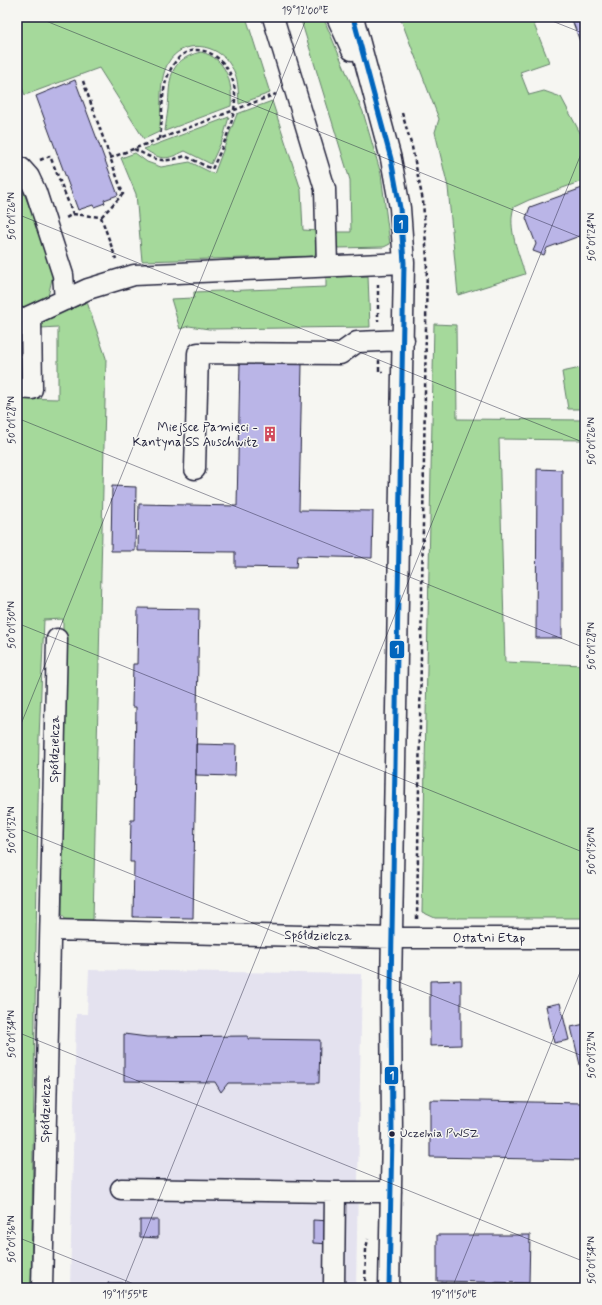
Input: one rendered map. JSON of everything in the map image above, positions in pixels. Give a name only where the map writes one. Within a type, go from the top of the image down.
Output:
[{"type":"street","points":[[273,17],[325,189],[327,265]]},
{"type":"street","points":[[337,17],[373,94]]},
{"type":"street","points":[[353,17],[391,160],[397,194],[404,263],[389,1288]]},
{"type":"street","points":[[17,167],[21,168],[29,177],[36,192],[63,275],[65,300]]},
{"type":"street","points":[[17,388],[32,389],[24,320],[92,287],[134,275],[327,265],[404,263]]},
{"type":"street","points":[[195,469],[198,353],[340,354],[357,342],[404,340]]},
{"type":"street","name":"Spółdzielcza","points":[[42,1288],[58,639]]},
{"type":"street","name":"Spółdzielcza","points":[[51,930],[393,938]]},
{"type":"street","name":"Ostatni Etap","points":[[393,938],[585,938]]},
{"type":"street","points":[[121,1189],[391,1192]]},
{"type":"street","points":[[334,1288],[335,1192]]},
{"type":"path","points":[[134,149],[157,161],[164,162],[185,156],[212,169],[224,142],[234,111],[235,93],[231,74],[225,64],[212,53],[199,49],[188,51],[176,61],[168,73],[163,96],[163,120],[160,139]]},
{"type":"path","points":[[84,81],[123,194],[101,217]]},
{"type":"path","points":[[110,158],[294,87]]},
{"type":"path","points":[[73,214],[101,217]]},
{"type":"path","points":[[101,217],[123,278]]},
{"type":"shaded area","points":[[89,970],[362,974],[356,1288],[70,1288],[76,1014],[87,1014]]},
{"type":"green space","points":[[17,17],[246,17],[270,93],[239,104],[238,84],[234,70],[225,58],[218,52],[200,46],[182,50],[174,55],[168,63],[165,71],[161,88],[159,132],[144,139],[99,68],[25,95],[21,86],[17,87]]},
{"type":"green space","points":[[300,17],[323,17],[363,112],[381,174],[390,244],[384,247],[338,248],[335,244],[335,232],[351,232],[350,180]]},
{"type":"green space","points":[[400,17],[531,17],[549,62],[520,72],[529,95],[544,91],[561,97],[585,142],[585,180],[529,200],[514,207],[512,215],[513,232],[525,274],[458,295],[448,187],[435,132],[439,119]]},
{"type":"green space","points":[[201,52],[210,55],[217,60],[226,72],[231,88],[231,106],[165,131],[172,73],[182,60]]},
{"type":"green space","points":[[272,101],[301,190],[303,230],[319,231],[319,248],[314,256],[142,261],[136,194],[121,158],[135,153],[147,162],[161,167],[190,162],[214,174],[237,114]]},
{"type":"green space","points":[[229,117],[223,138],[211,164],[185,151],[164,158],[156,156],[144,149]]},
{"type":"green space","points":[[17,184],[22,188],[54,270],[47,301],[17,309]]},
{"type":"green space","points":[[368,276],[370,327],[209,329],[189,326],[180,329],[171,299],[194,298],[194,292],[326,287],[326,277]]},
{"type":"green space","points":[[87,302],[106,358],[93,920],[65,919],[62,914],[63,619],[44,620],[39,738],[31,1288],[17,1288],[17,398],[58,399],[58,327],[41,328],[41,321]]},
{"type":"green space","points":[[434,324],[456,325],[457,419],[585,420],[585,440],[499,439],[505,662],[585,665],[585,918],[435,918],[422,912]]},
{"type":"green space","points":[[585,367],[585,409],[568,409],[562,372]]},
{"type":"building","points":[[571,17],[585,17],[585,55]]},
{"type":"building","points":[[75,80],[118,195],[104,200],[105,203],[78,210],[36,96]]},
{"type":"building","points":[[585,187],[585,234],[547,248],[544,255],[533,251],[536,244],[526,218],[530,207]]},
{"type":"building","name":"Miejsce Pamięci - Kantyna SS Auschwitz","points":[[240,363],[302,364],[299,510],[373,511],[372,558],[297,556],[296,568],[235,567],[235,552],[138,551],[139,504],[237,506]]},
{"type":"building","points":[[537,469],[562,470],[562,638],[536,638]]},
{"type":"building","points":[[112,486],[136,487],[135,551],[111,551]]},
{"type":"building","points":[[138,608],[199,609],[193,918],[133,917],[134,862],[130,862],[131,820],[134,820],[136,707],[132,707],[133,664],[137,664]]},
{"type":"building","points":[[196,744],[236,745],[235,776],[196,775]]},
{"type":"building","points":[[461,980],[461,1045],[430,1046],[430,981]]},
{"type":"building","points":[[560,1003],[569,1040],[554,1043],[546,1006]]},
{"type":"building","points":[[585,1024],[585,1073],[582,1073],[571,1027]]},
{"type":"building","points":[[124,1034],[147,1037],[248,1036],[248,1039],[320,1040],[319,1083],[228,1083],[221,1092],[215,1082],[124,1081]]},
{"type":"building","points":[[430,1100],[583,1103],[583,1100],[585,1100],[585,1160],[430,1157]]},
{"type":"building","points":[[140,1220],[158,1220],[158,1238],[140,1237]]},
{"type":"building","points":[[313,1220],[330,1221],[329,1244],[313,1243]]},
{"type":"building","points":[[437,1235],[530,1235],[529,1283],[437,1281]]},
{"type":"building","points":[[108,1283],[129,1283],[129,1288],[108,1288]]},
{"type":"transit line","name":"1","points":[[353,17],[391,159],[400,208],[404,263],[391,988],[392,1134],[389,1288]]},
{"type":"place","name":"Miejsce Pamięci - Kantyna SS Auschwitz","points":[[270,434]]},
{"type":"place","name":"Uczelnia PWSZ","points":[[392,1134]]}]
